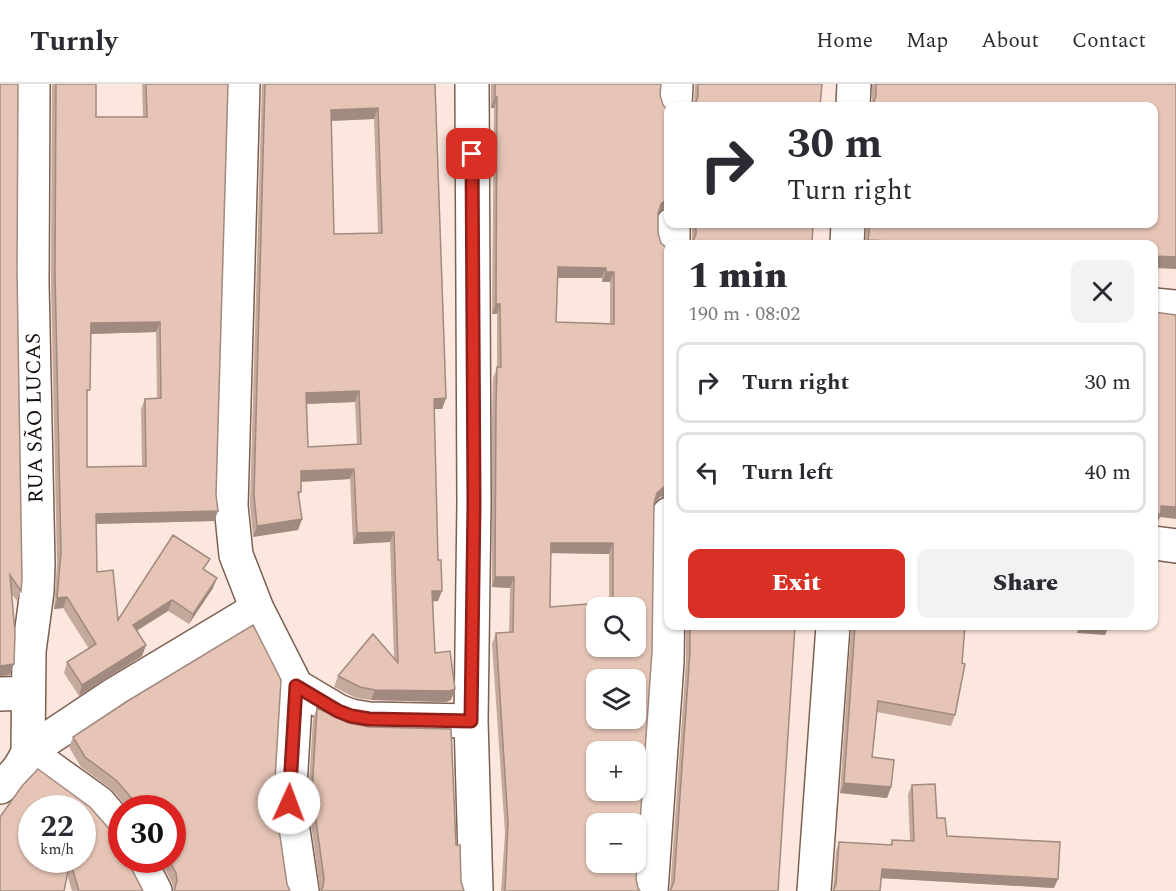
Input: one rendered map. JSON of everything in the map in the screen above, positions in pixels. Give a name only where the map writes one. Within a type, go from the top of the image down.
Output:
[{"type":"street","name":"RUA SÃO LUCAS","points":[[28,752],[14,694],[29,651],[38,564],[32,283],[33,84]]},
{"type":"street","points":[[243,84],[231,506],[236,555],[257,609],[296,686],[289,803],[302,891]]},
{"type":"street","points":[[472,84],[474,503],[471,721],[476,891]]},
{"type":"street","points":[[675,102],[676,84]]},
{"type":"street","points":[[853,102],[854,84]]},
{"type":"street","points":[[1158,305],[1176,307]]},
{"type":"street","points":[[1158,544],[1176,546]]},
{"type":"street","points":[[0,787],[22,766],[28,752],[112,696],[257,609]]},
{"type":"street","points":[[651,891],[667,630]]},
{"type":"street","points":[[814,891],[833,630]]},
{"type":"street","points":[[296,686],[338,711],[351,716],[369,719],[471,721]]},
{"type":"street","points":[[28,752],[99,803],[108,814]]},
{"type":"street","points":[[146,873],[155,891]]},
{"type":"building","points":[[0,84],[18,84],[17,272],[22,579],[21,591],[10,575],[15,633],[14,664],[0,666]]},
{"type":"building","points":[[56,84],[96,84],[96,117],[147,117],[146,84],[228,84],[216,495],[218,511],[96,514],[97,572],[113,570],[118,620],[173,535],[210,559],[203,569],[217,578],[193,614],[172,600],[133,625],[146,645],[82,685],[67,662],[96,644],[67,597],[57,598],[61,553],[55,272]],"holes":[[[160,322],[161,398],[145,399],[146,466],[87,467],[87,390],[90,390],[91,323]]]},
{"type":"building","points":[[265,84],[435,84],[446,398],[434,399],[438,560],[441,560],[442,591],[432,591],[435,653],[450,651],[455,689],[450,691],[375,690],[360,687],[338,676],[373,634],[398,663],[394,532],[357,533],[354,469],[301,471],[301,492],[298,492],[302,519],[257,526],[254,495]],"holes":[[[378,108],[382,233],[334,234],[331,110]],[[359,391],[361,444],[308,447],[306,393]]]},
{"type":"building","points":[[495,84],[661,84],[660,95],[664,106],[664,201],[658,213],[658,233],[664,246],[664,487],[657,493],[654,503],[652,651],[646,741],[586,741],[586,801],[641,801],[641,813],[586,813],[586,873],[636,873],[640,891],[505,891],[508,823],[496,633],[513,632],[514,577],[495,577],[497,367],[501,367],[500,304],[496,304],[497,97],[495,97]],"holes":[[[558,267],[606,268],[606,272],[614,272],[614,324],[556,322]]]},
{"type":"building","points":[[698,84],[822,84],[820,102],[696,102]]},
{"type":"building","points":[[876,84],[1176,84],[1176,257],[1158,256],[1158,240],[868,240],[870,228],[1158,228],[1158,102],[874,102]]},
{"type":"building","points":[[696,228],[813,228],[812,240],[694,240]]},
{"type":"building","points":[[1158,313],[1176,315],[1176,507],[1161,506],[1161,514],[1158,514]]},
{"type":"building","points":[[253,625],[281,680],[274,795],[287,884],[290,891],[174,891],[177,881],[176,873],[186,873],[186,795],[129,795],[117,781],[85,757],[73,737]]},
{"type":"building","points":[[690,630],[795,630],[778,891],[670,891],[674,882]]},
{"type":"building","points":[[855,630],[965,630],[962,663],[965,664],[955,715],[878,701],[872,757],[894,760],[891,787],[844,783]]},
{"type":"building","points":[[317,708],[348,723],[370,727],[451,729],[456,845],[460,845],[461,881],[464,891],[321,891],[324,878],[312,792]]},
{"type":"building","points":[[38,769],[74,795],[18,795],[18,873],[68,873],[64,891],[0,891],[0,817],[22,786]]},
{"type":"building","points":[[935,784],[937,818],[945,818],[947,836],[1060,842],[1058,879],[882,869],[880,891],[833,891],[836,884],[839,842],[892,845],[892,840],[914,841],[912,785]]},
{"type":"building","points":[[96,814],[108,827],[108,873],[134,873],[143,891],[79,891],[74,873],[96,873]]},
{"type":"route","points":[[289,803],[296,686],[338,711],[351,716],[369,719],[471,721],[474,503],[472,154]]}]
